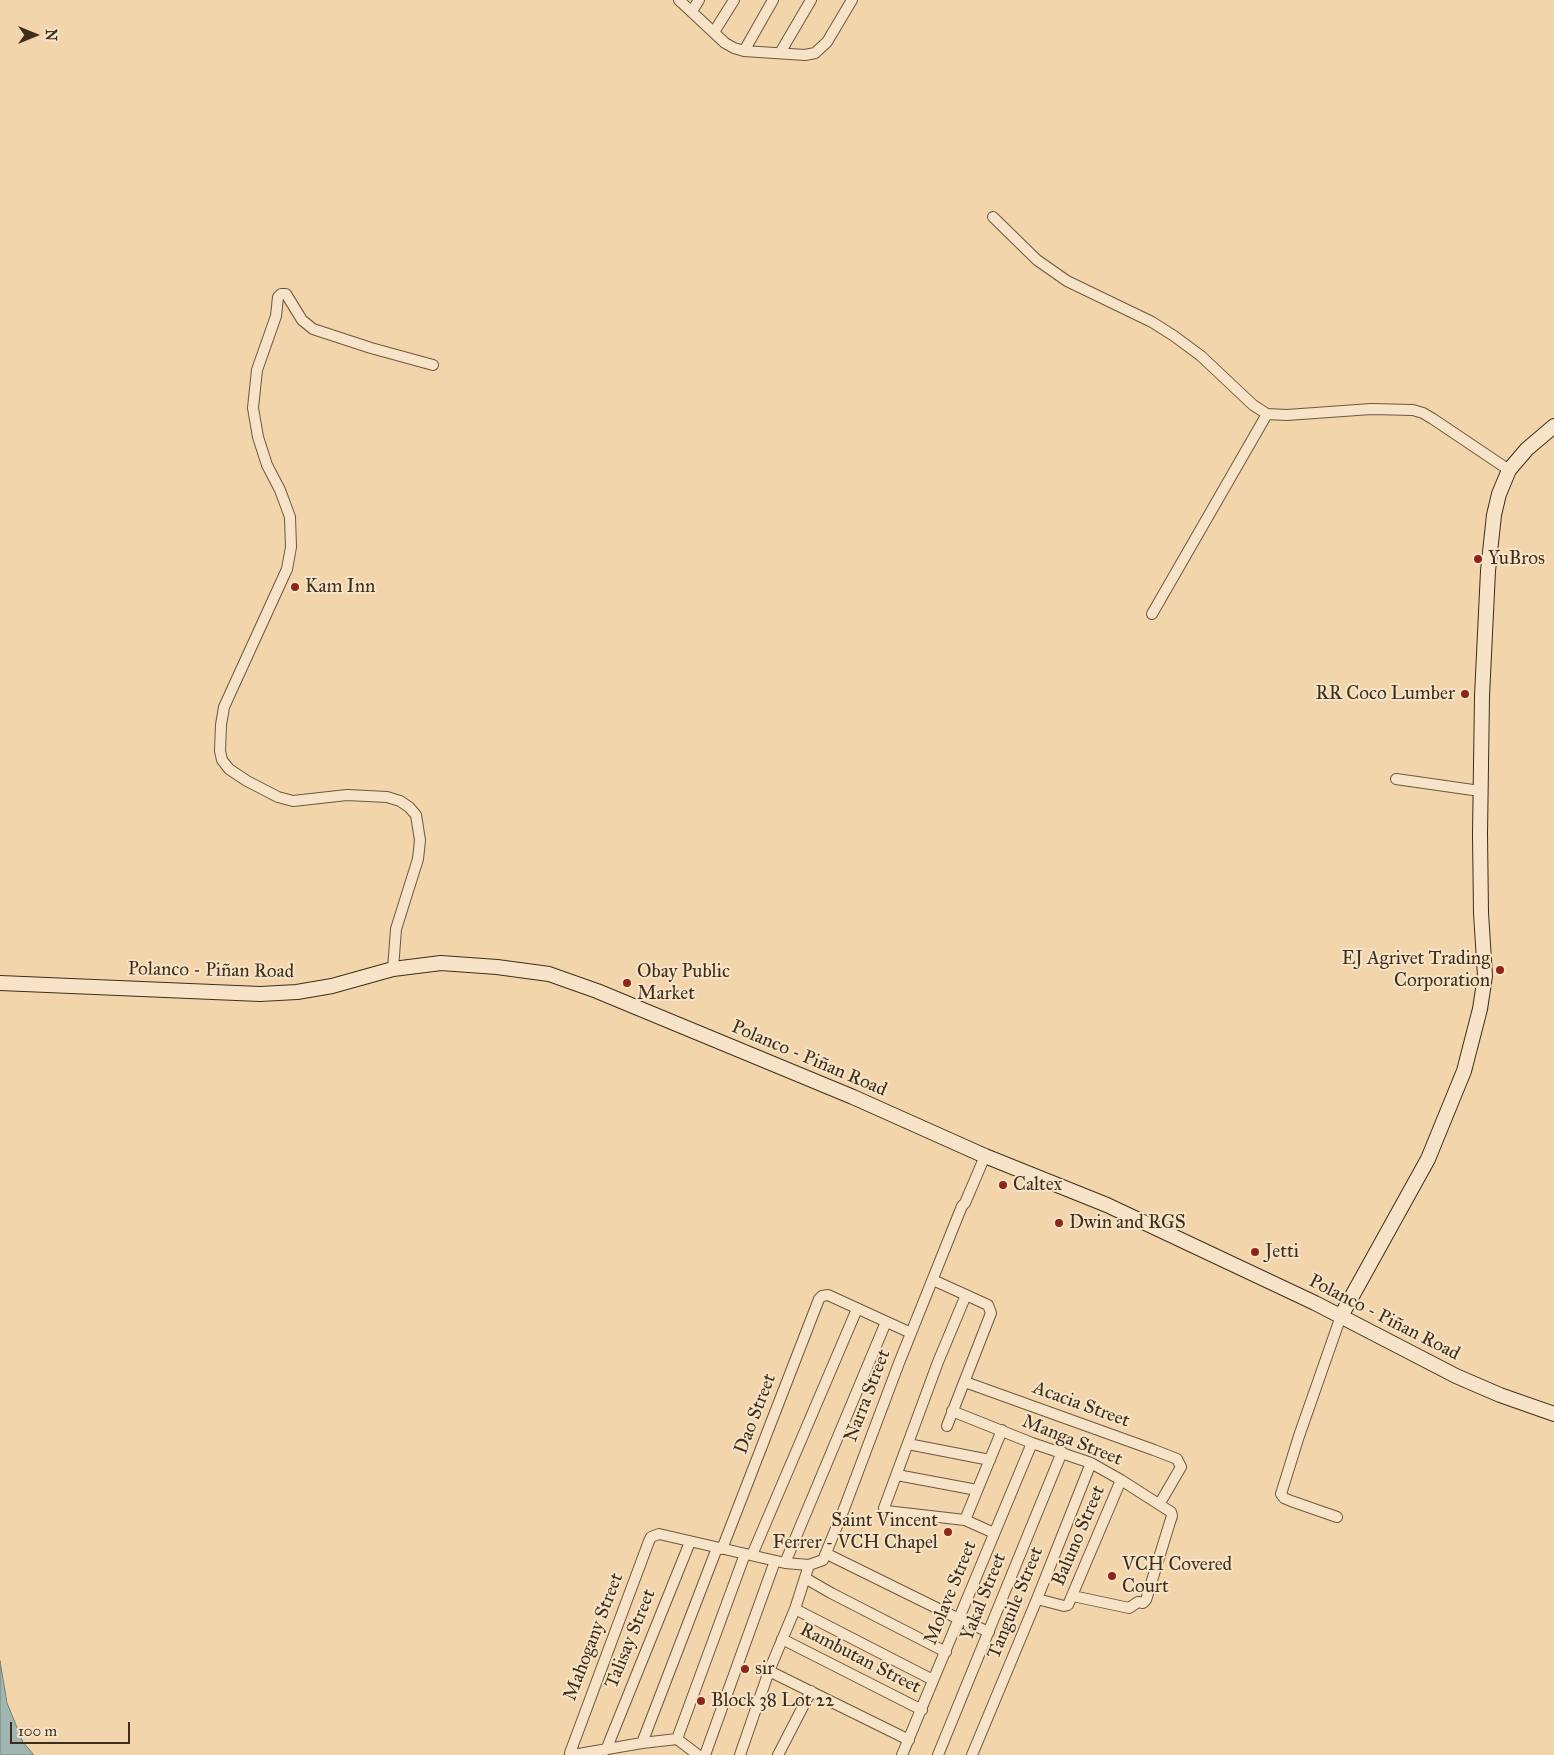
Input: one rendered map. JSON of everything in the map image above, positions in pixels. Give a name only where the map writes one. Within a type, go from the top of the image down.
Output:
[{"type":"main road","points":[[1341,1316],[1428,1159],[1464,1071],[1471,1045],[1485,976],[1481,913],[1480,791],[1488,571],[1494,515],[1498,494],[1509,470],[1527,449],[1554,426]]},
{"type":"main road","name":"Polanco - Piñan Road","points":[[0,983],[260,994],[297,992],[332,986],[393,969],[441,963],[496,967],[548,974],[596,991],[844,1093],[985,1156],[1107,1205],[1341,1316],[1456,1376],[1500,1396],[1554,1414]]},
{"type":"street","points":[[680,0],[729,46],[744,51],[780,54],[810,54],[821,49],[852,0]]},
{"type":"street","points":[[692,11],[699,0]]},
{"type":"street","points":[[714,32],[734,0]]},
{"type":"street","points":[[744,51],[773,0]]},
{"type":"street","points":[[780,54],[812,0]]},
{"type":"street","points":[[993,217],[1037,260],[1067,281],[1152,322],[1174,336],[1200,356],[1253,405],[1267,414],[1371,409],[1423,412],[1509,470]]},
{"type":"street","points":[[393,969],[396,928],[418,859],[420,840],[416,815],[400,801],[387,797],[347,796],[293,801],[278,797],[229,769],[222,760],[220,752],[221,725],[224,707],[287,569],[291,547],[290,517],[280,490],[267,465],[258,437],[253,408],[257,370],[276,316],[278,297],[281,294],[286,294],[302,320],[312,329],[433,365]]},
{"type":"street","points":[[1152,614],[1267,414]]},
{"type":"street","points":[[1396,779],[1480,791]]},
{"type":"street","name":"Narra Street","points":[[813,1564],[823,1560],[827,1554],[962,1206],[965,1204],[985,1156]]},
{"type":"street","points":[[934,1280],[988,1305],[991,1313],[947,1426]]},
{"type":"street","name":"Dao Street","points":[[642,1743],[819,1300],[824,1294],[857,1309]]},
{"type":"street","points":[[966,1295],[938,1362],[897,1475],[884,1505],[886,1511],[965,1520],[994,1533]]},
{"type":"street","points":[[677,1739],[749,1555],[857,1309],[912,1333]]},
{"type":"street","points":[[1337,1517],[1291,1501],[1284,1498],[1281,1494],[1341,1316]]},
{"type":"street","points":[[706,1755],[780,1562],[886,1322]]},
{"type":"street","name":"Acacia Street","points":[[965,1382],[1177,1460],[1181,1466],[1160,1503]]},
{"type":"street","name":"Manga Street","points":[[952,1411],[1032,1443],[1091,1463],[1160,1503],[1171,1513],[1149,1591],[1143,1603],[1138,1602],[1130,1608],[1071,1600]]},
{"type":"street","points":[[965,1520],[1002,1430]]},
{"type":"street","name":"Molave Street","points":[[902,1755],[1032,1443]]},
{"type":"street","points":[[908,1444],[990,1460]]},
{"type":"street","name":"Yakal Street","points":[[938,1755],[1062,1452]]},
{"type":"street","name":"Tanguile Street","points":[[972,1755],[1091,1463]]},
{"type":"street","points":[[897,1475],[978,1490]]},
{"type":"street","name":"Baluno Street","points":[[1071,1600],[1121,1480]]},
{"type":"street","name":"Mahogany Street","points":[[606,1750],[573,1755],[570,1749],[648,1541],[655,1534],[659,1534],[690,1542]]},
{"type":"street","points":[[690,1542],[780,1562],[813,1564],[805,1578],[795,1609],[769,1671],[740,1755]]},
{"type":"street","name":"Talisay Street","points":[[606,1750],[690,1542]]},
{"type":"street","points":[[827,1554],[989,1632]]},
{"type":"street","points":[[805,1578],[946,1652]]},
{"type":"street","points":[[1037,1599],[1064,1606],[1071,1600]]},
{"type":"street","points":[[795,1609],[933,1680]]},
{"type":"street","name":"Rambutan Street","points":[[782,1639],[922,1710]]},
{"type":"street","points":[[769,1671],[909,1740]]},
{"type":"street","points":[[778,1755],[810,1690]]},
{"type":"street","points":[[606,1750],[677,1739],[698,1755]]},
{"type":"water","points":[[0,1661],[7,1703],[23,1742],[34,1755],[0,1755]]},
{"type":"place","name":"YuBros","points":[[1478,559]]},
{"type":"place","name":"Kam Inn","points":[[295,587]]},
{"type":"place","name":"RR Coco Lumber","points":[[1465,694]]},
{"type":"place","name":"EJ Agrivet Trading Corporation","points":[[1500,970]]},
{"type":"place","name":"Obay Public Market","points":[[627,983]]},
{"type":"place","name":"Caltex","points":[[1003,1185]]},
{"type":"place","name":"Dwin and RGS","points":[[1059,1223]]},
{"type":"place","name":"Jetti","points":[[1255,1252]]},
{"type":"place","name":"Saint Vincent Ferrer - VCH Chapel","points":[[948,1532]]},
{"type":"place","name":"VCH Covered Court","points":[[1112,1576]]},
{"type":"place","name":"sir","points":[[745,1669]]},
{"type":"place","name":"Block 38 Lot 22","points":[[701,1701]]}]
